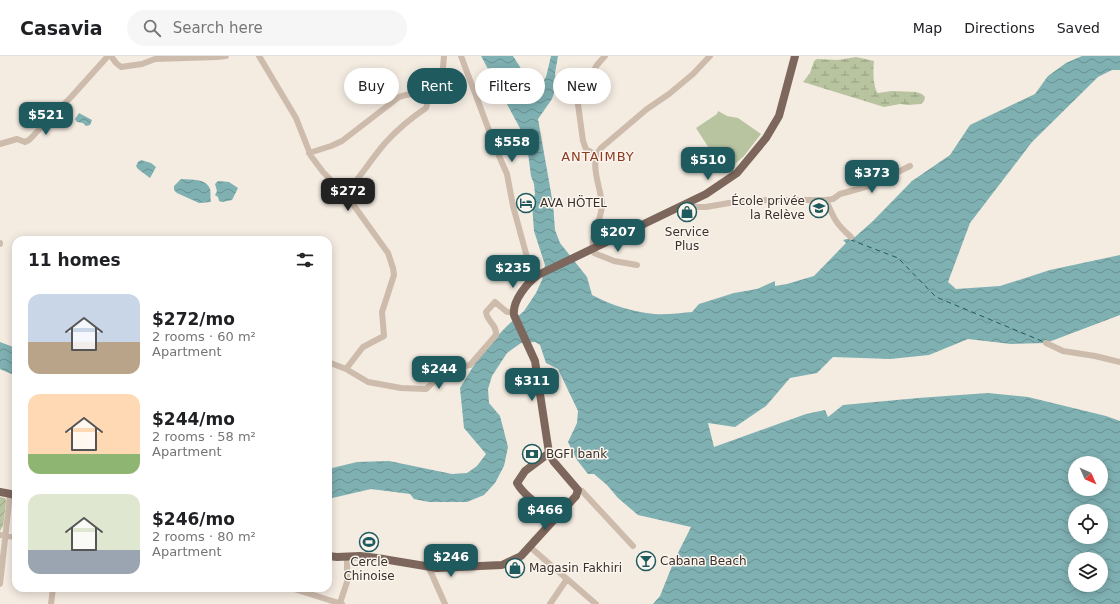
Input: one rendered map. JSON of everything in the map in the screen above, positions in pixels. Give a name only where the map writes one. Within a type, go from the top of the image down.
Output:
[{"type":"main road","points":[[332,556],[360,556],[429,568],[445,568],[502,565],[521,556],[530,547],[576,496],[578,490],[554,462],[549,453],[535,361],[514,314],[513,309],[518,299],[536,277],[706,194],[737,173],[766,138],[778,116],[795,56]]},
{"type":"main road","points":[[549,453],[525,471],[518,483],[524,491],[545,511],[551,523]]},
{"type":"main road","points":[[0,492],[12,494]]},
{"type":"street","points":[[0,144],[17,139],[25,142],[28,140],[109,56],[121,67],[142,64],[155,59],[226,56]]},
{"type":"street","points":[[260,56],[296,118],[310,153],[319,168],[345,194],[388,253],[393,268],[394,275],[382,312],[384,336],[363,347],[346,369]]},
{"type":"street","points":[[443,68],[444,56]]},
{"type":"street","points":[[461,56],[507,174],[513,206],[536,277]]},
{"type":"street","points":[[596,155],[586,149],[583,141],[577,97],[597,65],[605,56]]},
{"type":"street","points":[[637,264],[614,261],[594,253],[592,249],[602,205],[595,168],[596,155],[601,148],[647,109],[669,94],[693,74],[710,56]]},
{"type":"street","points":[[310,153],[342,141],[399,97],[407,95]]},
{"type":"street","points":[[345,194],[357,181],[386,142],[407,121],[426,108],[427,104]]},
{"type":"street","points":[[679,207],[706,207],[730,203],[767,200],[833,199],[840,194],[869,186],[910,166]]},
{"type":"street","points":[[826,200],[833,218],[839,227],[851,237]]},
{"type":"street","points":[[332,364],[346,369],[368,382],[401,388],[426,389],[441,375],[460,367],[470,365],[496,335],[496,327],[487,316],[486,312],[495,302],[507,312],[514,314]]},
{"type":"street","points":[[1046,343],[1063,351],[1120,362]]},
{"type":"street","points":[[578,490],[582,490],[633,546]]},
{"type":"street","points":[[0,581],[2,536],[12,498]]},
{"type":"street","points":[[530,547],[596,604]]},
{"type":"street","points":[[304,592],[341,604],[347,582],[347,557]]},
{"type":"street","points":[[429,568],[445,604]]},
{"type":"street","points":[[550,604],[567,579]]},
{"type":"street","points":[[51,604],[52,592]]},
{"type":"green space","points":[[856,57],[874,61],[874,83],[878,93],[892,91],[916,92],[925,97],[924,101],[921,104],[900,104],[884,107],[803,82],[810,73],[814,61],[817,59],[838,60]]},
{"type":"green space","points":[[718,111],[727,116],[738,118],[761,134],[744,156],[725,173],[696,128],[717,114]]},
{"type":"green space","points":[[0,497],[5,498],[6,501],[3,526],[0,531]]},
{"type":"green space","name":"Cercle Chinoise","points":[[374,535],[377,543],[363,549],[360,542]]},
{"type":"water","points":[[481,56],[513,56],[521,68],[487,68]]},
{"type":"water","points":[[551,56],[558,56],[556,68],[553,68],[553,96],[538,119],[553,204],[555,230],[560,243],[587,277],[592,295],[622,308],[638,312],[664,314],[692,312],[699,304],[734,293],[757,289],[775,281],[775,286],[814,276],[846,243],[843,240],[855,237],[873,221],[912,181],[950,155],[970,125],[1035,94],[1048,76],[1066,63],[1082,56],[1120,56],[1120,70],[1112,70],[1098,77],[1032,142],[970,223],[948,282],[956,289],[1000,286],[1050,270],[1120,255],[1120,315],[1046,343],[1011,344],[968,339],[929,355],[890,359],[833,357],[817,373],[790,378],[766,406],[735,427],[708,423],[714,447],[806,414],[825,410],[828,417],[843,405],[988,393],[1028,397],[1106,416],[1120,421],[1120,604],[653,604],[660,596],[674,561],[691,527],[638,515],[594,474],[588,474],[577,460],[568,442],[577,423],[578,411],[558,369],[546,363],[540,345],[535,342],[521,343],[507,353],[492,376],[488,389],[489,403],[500,416],[508,447],[504,466],[495,483],[484,495],[467,502],[429,502],[414,499],[410,494],[371,489],[332,498],[332,468],[357,462],[389,461],[452,474],[467,473],[477,466],[486,454],[464,428],[460,388],[482,352],[524,311],[536,293],[542,280],[545,265],[534,231],[532,204],[535,194],[528,153],[522,132],[507,104],[545,104],[545,78]]},
{"type":"water","points":[[79,113],[92,120],[90,125],[86,126],[83,123],[77,122],[75,119]]},
{"type":"water","points":[[141,160],[151,163],[156,167],[150,178],[136,166]]},
{"type":"water","points":[[181,179],[198,180],[208,185],[210,189],[211,202],[199,203],[177,193],[174,190],[174,186]]},
{"type":"water","points":[[218,181],[229,182],[238,188],[232,200],[222,202],[219,201],[218,197],[215,195],[217,191],[215,184]]},
{"type":"water","points":[[0,342],[12,346],[12,374],[0,369]]},
{"type":"ferry route","points":[[851,239],[898,258],[936,297],[1044,342]]},
{"type":"place","name":"AVA HÖTEL","points":[[526,203]]},
{"type":"place","name":"École privée la Relève","points":[[819,208]]},
{"type":"place","name":"Service Plus","points":[[687,212]]},
{"type":"place","name":"BGFI bank","points":[[532,454]]},
{"type":"place","name":"Cercle Chinoise","points":[[369,542]]},
{"type":"place","name":"Cabana Beach","points":[[646,561]]},
{"type":"place","name":"Magasin Fakhiri","points":[[515,568]]},
{"type":"district","name":"ANTAIMBY","points":[[598,156]]}]
